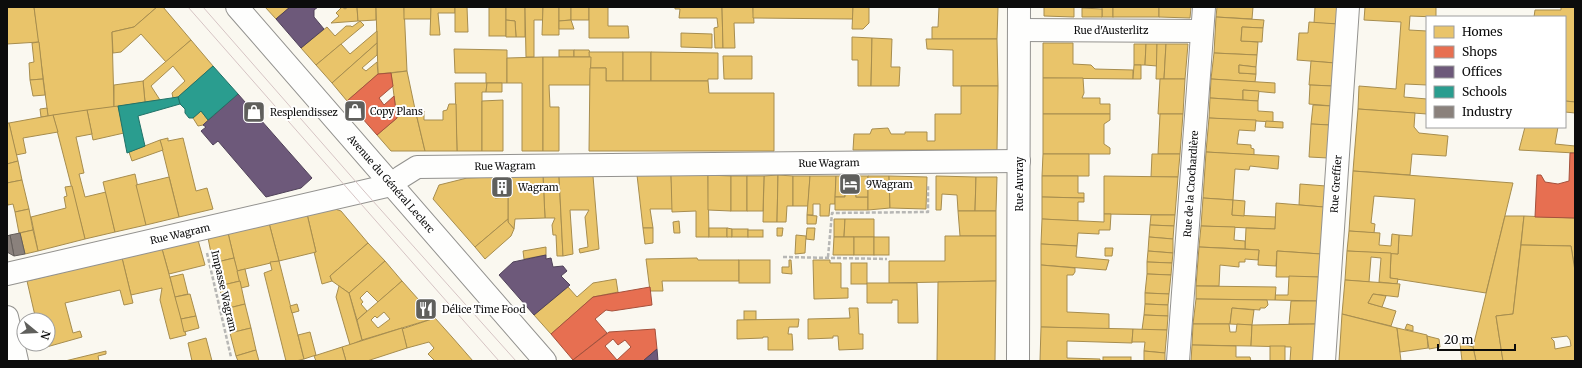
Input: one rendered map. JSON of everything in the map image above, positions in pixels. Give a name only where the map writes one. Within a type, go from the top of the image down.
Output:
[{"type":"street","name":"Avenue du Général Leclerc","points":[[237,7],[545,361]]},
{"type":"street","name":"Rue Auvray","points":[[1018,361],[1019,7]]},
{"type":"street","name":"Rue de la Crochardière","points":[[1178,361],[1204,7]]},
{"type":"street","name":"Rue Greffier","points":[[1324,361],[1348,7]]},
{"type":"street","name":"Rue d'Austerlitz","points":[[1019,30],[1202,31]]},
{"type":"street","name":"Rue Wagram","points":[[7,274],[391,185],[417,167],[1019,161]]},
{"type":"street","points":[[7,317],[17,361]]},
{"type":"path","points":[[828,258],[832,213],[928,212],[929,162]]},
{"type":"path","name":"Impasse Wagram","points":[[201,229],[231,357]]},
{"type":"path","points":[[783,257],[887,259]]},
{"type":"building: Homes","points":[[7,7],[34,7],[39,42],[7,44]]},
{"type":"building: Homes","points":[[34,7],[157,7],[134,27],[112,32],[114,107],[48,116]]},
{"type":"building: Homes","points":[[157,7],[163,7],[191,40],[166,62],[141,34],[121,52],[113,53],[112,32],[134,27]]},
{"type":"building: Homes","points":[[265,7],[290,7],[276,19]]},
{"type":"building: Homes","points":[[342,7],[345,9],[348,7],[357,7],[358,21],[331,23],[339,16],[336,13]]},
{"type":"building: Homes","points":[[357,7],[376,7],[376,20],[358,21]]},
{"type":"building: Homes","points":[[376,7],[404,7],[407,71],[378,74]]},
{"type":"building: Homes","points":[[404,7],[431,7],[431,19],[404,19]]},
{"type":"building: Homes","points":[[431,7],[455,7],[455,13],[438,13],[440,35],[430,35]]},
{"type":"building: Homes","points":[[455,7],[467,7],[468,32],[455,32]]},
{"type":"building: Homes","points":[[489,7],[506,7],[506,36],[489,36]]},
{"type":"building: Homes","points":[[506,7],[525,7],[525,37],[516,37],[515,21],[506,20]]},
{"type":"building: Homes","points":[[525,7],[543,7],[543,20],[534,20],[534,57],[526,57]]},
{"type":"building: Homes","points":[[543,7],[559,7],[559,35],[542,35]]},
{"type":"building: Homes","points":[[559,7],[571,7],[571,20],[559,21]]},
{"type":"building: Homes","points":[[571,7],[589,7],[589,20],[571,20]]},
{"type":"building: Homes","points":[[589,7],[608,7],[608,26],[628,26],[629,38],[589,38]]},
{"type":"building: Homes","points":[[675,7],[722,7],[723,48],[715,48],[714,28],[718,27],[717,18],[679,18],[680,9],[675,9]]},
{"type":"building: Homes","points":[[722,7],[753,7],[754,23],[734,23],[735,48],[723,48]]},
{"type":"building: Homes","points":[[753,7],[853,7],[853,19],[753,18]]},
{"type":"building: Homes","points":[[853,7],[869,7],[869,23],[863,29],[852,29]]},
{"type":"building: Homes","points":[[939,7],[998,7],[997,39],[932,39],[932,27],[938,27]]},
{"type":"building: Homes","points":[[1044,7],[1074,7],[1074,17],[1044,16]]},
{"type":"building: Homes","points":[[1102,7],[1113,7],[1113,17],[1102,17]]},
{"type":"building: Homes","points":[[1113,7],[1159,7],[1159,17],[1113,17]]},
{"type":"building: Homes","points":[[1159,7],[1191,7],[1190,18],[1159,17]]},
{"type":"building: Homes","points":[[1217,7],[1253,7],[1252,19],[1216,17]]},
{"type":"building: Homes","points":[[1315,7],[1339,7],[1338,24],[1314,23]]},
{"type":"building: Homes","points":[[1365,7],[1436,7],[1436,16],[1410,16],[1409,30],[1426,31],[1426,85],[1405,84],[1404,97],[1426,99],[1426,114],[1358,109],[1359,86],[1396,89],[1401,22],[1364,20]]},
{"type":"building: Homes","points":[[1561,7],[1575,7],[1575,102],[1566,101],[1566,16],[1534,16],[1535,10],[1561,10]]},
{"type":"building: Homes","points":[[1082,8],[1102,9],[1102,17],[1082,17]]},
{"type":"building: Homes","points":[[1216,17],[1264,20],[1263,28],[1242,27],[1241,41],[1258,42],[1257,55],[1214,53]]},
{"type":"building: Homes","points":[[506,20],[515,21],[516,37],[506,37]]},
{"type":"building: Homes","points":[[571,20],[574,29],[559,29],[559,21]]},
{"type":"building: Homes","points":[[360,21],[364,25],[316,65],[301,48],[327,27],[335,36],[346,26],[352,27]]},
{"type":"building: Homes","points":[[1309,22],[1338,24],[1335,63],[1297,60],[1299,33],[1308,33]]},
{"type":"building: Homes","points":[[1242,27],[1263,28],[1262,42],[1241,41]]},
{"type":"building: Homes","points":[[377,31],[377,43],[332,83],[316,65],[341,44],[350,54]]},
{"type":"building: Homes","points":[[681,33],[712,34],[712,48],[681,47]]},
{"type":"building: Homes","points":[[852,37],[872,38],[871,86],[858,86],[858,60],[852,60]]},
{"type":"building: Homes","points":[[872,38],[892,39],[891,67],[900,67],[899,86],[871,86]]},
{"type":"building: Homes","points":[[926,39],[997,39],[998,86],[953,86],[953,50],[927,49]]},
{"type":"building: Homes","points":[[191,40],[213,66],[178,97],[173,98],[172,93],[185,81],[173,66],[151,86],[160,100],[145,102],[143,81]]},
{"type":"building: Homes","points":[[39,42],[43,79],[30,80],[29,63],[34,62],[32,43]]},
{"type":"building: Homes","points":[[377,43],[377,55],[362,68],[366,71],[377,62],[378,74],[347,101],[332,83]]},
{"type":"building: Homes","points":[[1043,43],[1073,43],[1073,64],[1091,65],[1095,69],[1133,70],[1133,79],[1043,78]]},
{"type":"building: Homes","points":[[1134,44],[1146,44],[1145,65],[1134,65]]},
{"type":"building: Homes","points":[[1146,44],[1157,44],[1157,66],[1145,65]]},
{"type":"building: Homes","points":[[1157,44],[1166,44],[1164,79],[1156,79]]},
{"type":"building: Homes","points":[[1166,44],[1188,44],[1185,79],[1164,79]]},
{"type":"building: Homes","points":[[454,49],[507,50],[507,83],[486,83],[486,73],[455,73]]},
{"type":"building: Homes","points":[[559,50],[574,50],[574,57],[559,57]]},
{"type":"building: Homes","points":[[574,50],[589,50],[591,57],[574,57]]},
{"type":"building: Homes","points":[[589,52],[623,52],[623,81],[606,81],[606,68],[590,68]]},
{"type":"building: Homes","points":[[623,52],[651,52],[651,81],[623,81]]},
{"type":"building: Homes","points":[[651,52],[718,53],[718,79],[708,79],[708,81],[651,81]]},
{"type":"building: Homes","points":[[1214,53],[1257,55],[1256,67],[1239,65],[1239,73],[1256,74],[1255,82],[1211,79]]},
{"type":"building: Homes","points":[[723,56],[752,56],[752,79],[724,79]]},
{"type":"building: Homes","points":[[543,57],[543,151],[522,151],[522,83],[507,83],[507,58]]},
{"type":"building: Homes","points":[[543,57],[591,57],[590,85],[549,85],[550,107],[559,107],[559,151],[543,151]]},
{"type":"building: Homes","points":[[1311,61],[1335,63],[1333,86],[1309,85]]},
{"type":"building: Homes","points":[[1134,65],[1141,65],[1141,79],[1133,79]]},
{"type":"building: Homes","points":[[1239,65],[1256,67],[1256,74],[1239,73]]},
{"type":"building: Homes","points":[[590,68],[606,68],[606,81],[708,81],[709,93],[774,93],[774,151],[589,151]]},
{"type":"building: Homes","points":[[407,71],[425,151],[391,151],[377,135],[397,118],[391,73]]},
{"type":"building: Homes","points":[[1043,78],[1083,78],[1084,93],[1082,98],[1100,98],[1100,104],[1110,104],[1110,114],[1043,114]]},
{"type":"building: Homes","points":[[43,79],[45,95],[33,96],[30,80]]},
{"type":"building: Homes","points":[[1160,79],[1185,79],[1183,114],[1158,114]]},
{"type":"building: Homes","points":[[1211,79],[1275,83],[1275,93],[1243,90],[1243,100],[1210,98]]},
{"type":"building: Homes","points":[[143,81],[145,102],[114,107],[114,85]]},
{"type":"building: Homes","points":[[455,83],[487,83],[486,92],[482,92],[482,151],[457,151]]},
{"type":"building: Homes","points":[[487,83],[502,83],[502,92],[486,92]]},
{"type":"building: Homes","points":[[1310,85],[1333,86],[1332,106],[1309,104]]},
{"type":"building: Homes","points":[[961,86],[998,86],[997,150],[853,150],[854,134],[870,134],[872,129],[888,128],[891,134],[905,134],[905,132],[927,132],[927,141],[935,141],[935,114],[961,114]]},
{"type":"building: Homes","points":[[1243,90],[1259,91],[1258,101],[1243,100]]},
{"type":"building: Homes","points":[[1210,98],[1258,101],[1258,111],[1273,112],[1273,122],[1209,118]]},
{"type":"building: Homes","points":[[503,100],[503,151],[482,151],[482,101]]},
{"type":"building: Homes","points":[[1566,101],[1575,102],[1575,113],[1566,112]]},
{"type":"building: Homes","points":[[449,104],[456,104],[457,151],[425,151],[415,109],[424,111],[424,120],[443,120],[443,111],[447,110]]},
{"type":"building: Homes","points":[[1313,105],[1332,106],[1330,125],[1311,124]]},
{"type":"building: Homes","points":[[118,106],[124,133],[93,140],[87,110]]},
{"type":"building: Homes","points":[[47,108],[48,116],[41,117],[40,109]]},
{"type":"building: Homes","points":[[1358,109],[1415,113],[1414,127],[1419,133],[1448,136],[1446,156],[1412,154],[1410,175],[1353,171]]},
{"type":"building: Homes","points":[[87,110],[92,134],[76,137],[84,173],[79,174],[85,197],[106,192],[115,232],[85,239],[53,115]]},
{"type":"building: Homes","points":[[201,111],[208,120],[203,125],[198,126],[193,118]]},
{"type":"building: Homes","points":[[1043,114],[1110,114],[1110,120],[1104,124],[1104,144],[1110,148],[1110,154],[1043,154]]},
{"type":"building: Homes","points":[[1160,114],[1183,114],[1180,154],[1158,154]]},
{"type":"building: Homes","points":[[53,115],[58,132],[23,138],[26,153],[16,155],[9,123]]},
{"type":"building: Homes","points":[[1209,118],[1256,120],[1255,131],[1239,130],[1237,144],[1251,145],[1251,148],[1254,149],[1254,155],[1206,152]]},
{"type":"building: Homes","points":[[1266,121],[1283,122],[1283,128],[1265,127]]},
{"type":"building: Homes","points":[[7,123],[9,123],[18,161],[7,164]]},
{"type":"building: Homes","points":[[1311,124],[1330,125],[1328,158],[1309,157]]},
{"type":"building: Homes","points":[[1525,128],[1558,128],[1555,144],[1575,146],[1575,153],[1519,150]]},
{"type":"building: Homes","points":[[168,138],[168,141],[183,138],[196,191],[207,188],[213,209],[179,217],[160,140]]},
{"type":"building: Homes","points":[[160,140],[163,150],[132,161],[129,152]]},
{"type":"building: Homes","points":[[1206,152],[1279,156],[1278,169],[1250,166],[1249,170],[1235,169],[1233,200],[1203,198]]},
{"type":"building: Homes","points":[[1043,154],[1089,154],[1089,176],[1042,176]]},
{"type":"building: Homes","points":[[1152,154],[1180,154],[1178,177],[1151,177]]},
{"type":"building: Homes","points":[[18,161],[22,180],[7,183],[7,164]]},
{"type":"building: Homes","points":[[1353,171],[1513,183],[1486,293],[1390,278],[1391,253],[1398,254],[1399,235],[1412,236],[1415,199],[1374,196],[1371,223],[1375,224],[1374,233],[1349,231]]},
{"type":"building: Homes","points":[[135,174],[146,225],[115,232],[103,182]]},
{"type":"building: Homes","points":[[637,175],[671,175],[673,209],[650,209],[653,228],[643,228]]},
{"type":"building: Homes","points":[[671,175],[708,175],[709,237],[696,237],[696,211],[672,212]]},
{"type":"building: Homes","points":[[708,175],[731,176],[731,211],[708,210]]},
{"type":"building: Homes","points":[[778,175],[777,222],[763,222],[764,176]]},
{"type":"building: Homes","points":[[778,175],[793,176],[793,206],[787,206],[786,222],[777,222]]},
{"type":"building: Homes","points":[[543,176],[559,176],[563,256],[557,256],[556,235],[553,235],[552,225],[555,218],[545,218]]},
{"type":"building: Homes","points":[[543,176],[545,218],[515,219],[514,229],[508,222],[508,177]]},
{"type":"building: Homes","points":[[559,176],[593,176],[599,249],[580,253],[579,249],[588,247],[585,217],[589,210],[570,210],[573,254],[563,256]]},
{"type":"building: Homes","points":[[731,176],[747,176],[747,211],[731,211]]},
{"type":"building: Homes","points":[[747,176],[764,176],[763,211],[747,211]]},
{"type":"building: Homes","points":[[793,176],[810,176],[808,206],[793,206]]},
{"type":"building: Homes","points":[[810,176],[836,176],[835,204],[830,204],[829,216],[820,216],[820,204],[813,204],[813,215],[807,215]]},
{"type":"building: Homes","points":[[836,176],[845,176],[845,197],[835,197]]},
{"type":"building: Homes","points":[[845,176],[856,176],[856,197],[868,197],[868,210],[835,210],[835,197],[845,197]]},
{"type":"building: Homes","points":[[856,176],[868,176],[868,197],[856,197]]},
{"type":"building: Homes","points":[[868,176],[889,176],[890,208],[868,210]]},
{"type":"building: Homes","points":[[889,176],[927,177],[926,209],[890,208]]},
{"type":"building: Homes","points":[[936,176],[976,177],[975,211],[958,211],[957,195],[942,194],[941,210],[936,210]]},
{"type":"building: Homes","points":[[1042,176],[1078,176],[1078,193],[1084,193],[1084,198],[1042,197]]},
{"type":"building: Homes","points":[[1104,176],[1178,177],[1175,215],[1104,214]]},
{"type":"building: Homes","points":[[169,177],[179,217],[146,225],[136,185]]},
{"type":"building: Homes","name":"Wagram","points":[[495,177],[508,177],[508,197],[495,198]]},
{"type":"building: Homes","points":[[495,177],[495,198],[508,197],[508,219],[475,247],[433,199],[439,185],[467,178]]},
{"type":"building: Homes","points":[[976,177],[997,177],[996,211],[975,211]]},
{"type":"building: Homes","points":[[22,180],[29,209],[15,212],[13,204],[8,205],[7,183]]},
{"type":"building: Homes","points":[[1300,184],[1326,186],[1324,207],[1299,205]]},
{"type":"building: Homes","points":[[72,186],[85,239],[38,251],[31,217],[66,208],[64,197],[67,196],[65,187]]},
{"type":"building: Homes","points":[[1042,197],[1084,198],[1084,202],[1078,202],[1078,221],[1042,219]]},
{"type":"building: Homes","points":[[1203,198],[1233,200],[1232,215],[1276,217],[1275,229],[1201,226]]},
{"type":"building: Homes","points":[[1233,200],[1245,201],[1244,216],[1232,215]]},
{"type":"building: Homes","points":[[1276,203],[1324,207],[1321,254],[1277,251],[1276,266],[1258,265],[1259,250],[1245,249],[1246,228],[1275,229]]},
{"type":"building: Homes","points":[[332,208],[341,211],[368,243],[330,276],[332,281],[322,284],[307,214]]},
{"type":"building: Homes","points":[[29,209],[33,230],[19,233],[15,212]]},
{"type":"building: Homes","points":[[958,211],[996,211],[996,236],[960,236]]},
{"type":"building: Homes","points":[[307,214],[316,252],[279,261],[269,223]]},
{"type":"building: Homes","points":[[1104,214],[1111,214],[1110,230],[1099,230],[1099,234],[1078,233],[1077,246],[1041,244],[1042,219],[1104,222]]},
{"type":"building: Homes","points":[[807,215],[817,216],[816,224],[807,224]]},
{"type":"building: Homes","points":[[1151,215],[1175,215],[1174,226],[1150,225]]},
{"type":"building: Homes","points":[[1505,216],[1524,216],[1513,314],[1496,316],[1503,361],[1476,361],[1473,347]]},
{"type":"building: Homes","points":[[1524,216],[1575,218],[1575,271],[1571,246],[1521,245]]},
{"type":"building: Homes","points":[[508,219],[508,222],[514,229],[511,236],[485,259],[475,247]]},
{"type":"building: Homes","points":[[834,219],[845,219],[844,237],[834,237]]},
{"type":"building: Homes","points":[[845,219],[874,219],[874,237],[844,237]]},
{"type":"building: Homes","points":[[679,221],[680,233],[674,233],[673,222]]},
{"type":"building: Homes","points":[[269,223],[279,261],[237,271],[228,233]]},
{"type":"building: Homes","points":[[1150,225],[1174,226],[1173,239],[1149,237]]},
{"type":"building: Homes","points":[[1201,226],[1235,227],[1234,240],[1245,241],[1245,249],[1199,247]]},
{"type":"building: Homes","points":[[643,228],[653,228],[653,243],[645,244]]},
{"type":"building: Homes","points":[[709,228],[727,228],[727,237],[709,237]]},
{"type":"building: Homes","points":[[727,228],[732,229],[732,237],[727,237]]},
{"type":"building: Homes","points":[[777,228],[783,228],[782,236],[777,236]]},
{"type":"building: Homes","points":[[807,228],[815,228],[814,240],[806,239]]},
{"type":"building: Homes","points":[[732,229],[748,229],[748,237],[732,237]]},
{"type":"building: Homes","points":[[33,230],[38,251],[25,254],[20,233]]},
{"type":"building: Homes","points":[[748,230],[763,230],[763,237],[748,237]]},
{"type":"building: Homes","points":[[1349,231],[1380,233],[1379,245],[1391,246],[1392,234],[1399,235],[1398,254],[1347,251]]},
{"type":"building: Homes","points":[[228,233],[234,258],[213,263],[208,238]]},
{"type":"building: Homes","points":[[796,235],[806,236],[805,253],[795,254]]},
{"type":"building: Homes","points":[[945,236],[996,236],[996,281],[889,283],[889,261],[945,261]]},
{"type":"building: Homes","points":[[834,237],[854,237],[854,255],[833,255]]},
{"type":"building: Homes","points":[[854,237],[874,237],[874,255],[854,255]]},
{"type":"building: Homes","points":[[874,237],[889,237],[889,255],[874,255]]},
{"type":"building: Homes","points":[[1149,237],[1173,239],[1173,253],[1148,251]]},
{"type":"building: Homes","points":[[198,240],[205,265],[169,274],[162,249]]},
{"type":"building: Homes","points":[[368,243],[385,261],[349,293],[332,281],[330,276]]},
{"type":"building: Homes","points":[[1041,244],[1077,246],[1076,257],[1109,260],[1106,270],[1041,265]]},
{"type":"building: Homes","points":[[1521,245],[1571,246],[1575,271],[1575,361],[1503,361],[1496,316],[1513,314]],"holes":[[[1567,336],[1570,340],[1571,346],[1555,349],[1554,341],[1551,338]]]},
{"type":"building: Homes","points":[[546,247],[546,255],[524,259],[523,251]]},
{"type":"building: Homes","points":[[1199,247],[1259,250],[1258,260],[1245,259],[1245,262],[1239,262],[1239,267],[1220,265],[1219,286],[1196,286]]},
{"type":"building: Homes","points":[[1105,248],[1113,248],[1112,256],[1105,256]]},
{"type":"building: Homes","points":[[162,249],[186,335],[170,339],[160,300],[162,288],[131,295],[122,258]]},
{"type":"building: Homes","points":[[1148,251],[1173,253],[1172,263],[1147,262]]},
{"type":"building: Homes","points":[[1277,251],[1321,254],[1320,277],[1276,277]]},
{"type":"building: Homes","points":[[1347,251],[1391,253],[1390,278],[1398,279],[1397,284],[1379,282],[1381,258],[1371,257],[1369,282],[1345,280]]},
{"type":"building: Homes","points":[[122,258],[133,303],[124,305],[120,290],[65,303],[73,333],[80,331],[82,337],[56,344],[56,312],[34,312],[27,281]]},
{"type":"building: Homes","points":[[234,258],[240,281],[219,286],[213,263]]},
{"type":"building: Homes","points":[[697,258],[698,260],[739,260],[739,281],[662,281],[663,291],[650,291],[646,259]]},
{"type":"building: Homes","points":[[739,260],[770,260],[770,283],[739,283]]},
{"type":"building: Homes","points":[[789,260],[791,260],[792,274],[782,273],[782,267],[789,267]]},
{"type":"building: Homes","points":[[813,260],[830,260],[830,263],[841,263],[841,288],[848,288],[848,298],[814,299]]},
{"type":"building: Homes","points":[[279,261],[304,359],[296,361],[286,361],[264,273],[272,270],[270,262]]},
{"type":"building: Homes","points":[[385,261],[402,281],[378,302],[367,291],[360,298],[363,302],[361,304],[367,311],[357,320],[349,293]]},
{"type":"building: Homes","points":[[1147,262],[1172,263],[1171,275],[1147,274]]},
{"type":"building: Homes","points":[[851,263],[867,263],[867,284],[851,284]]},
{"type":"building: Homes","points":[[1041,265],[1075,268],[1073,275],[1067,275],[1067,312],[1109,314],[1109,329],[1041,327]]},
{"type":"building: Homes","points":[[245,269],[249,286],[241,288],[237,271]]},
{"type":"building: Homes","points":[[183,274],[188,294],[175,297],[170,277]]},
{"type":"building: Homes","points":[[1147,274],[1171,275],[1169,294],[1145,293]]},
{"type":"building: Homes","points":[[1289,276],[1320,277],[1318,301],[1275,300],[1275,295],[1288,295]]},
{"type":"building: Homes","points":[[616,279],[618,292],[593,297],[551,334],[534,315],[568,287],[577,297],[593,283]]},
{"type":"building: Homes","points":[[1345,280],[1400,284],[1398,297],[1373,294],[1368,303],[1396,311],[1391,326],[1342,314]]},
{"type":"building: Homes","points":[[240,281],[245,304],[225,309],[219,286]]},
{"type":"building: Homes","points":[[402,281],[435,318],[362,340],[357,320]],"holes":[[[384,312],[390,319],[378,328],[371,320],[375,316],[377,318]]]},
{"type":"building: Homes","points":[[996,281],[995,361],[937,361],[938,282]]},
{"type":"building: Homes","points":[[867,283],[917,283],[918,323],[898,323],[898,300],[892,300],[892,303],[867,303]]},
{"type":"building: Homes","points":[[339,286],[349,293],[362,340],[350,345],[336,297]]},
{"type":"building: Homes","points":[[1196,286],[1276,287],[1275,300],[1196,299]]},
{"type":"building: Homes","points":[[1145,293],[1169,294],[1168,305],[1145,304]]},
{"type":"building: Homes","points":[[190,294],[196,316],[181,319],[175,297]]},
{"type":"building: Homes","points":[[1373,294],[1386,296],[1382,307],[1368,303]]},
{"type":"building: Homes","points":[[1196,299],[1267,300],[1268,305],[1265,308],[1260,308],[1260,310],[1232,308],[1230,324],[1193,324]]},
{"type":"building: Homes","points":[[1291,301],[1318,301],[1316,324],[1289,324]]},
{"type":"building: Homes","points":[[245,304],[251,328],[230,333],[225,309]]},
{"type":"building: Homes","points":[[297,304],[299,311],[292,313],[290,306]]},
{"type":"building: Homes","points":[[1145,304],[1168,305],[1168,316],[1144,315]]},
{"type":"building: Homes","points":[[849,308],[858,308],[859,334],[863,334],[863,349],[839,350],[838,336],[833,336],[833,338],[808,339],[808,319],[850,318]]},
{"type":"building: Homes","points":[[1232,308],[1254,310],[1252,325],[1230,324]]},
{"type":"building: Homes","points":[[744,311],[756,311],[756,320],[744,320]]},
{"type":"building: Homes","points":[[1342,314],[1397,328],[1401,361],[1339,361]]},
{"type":"building: Homes","points":[[1144,315],[1168,316],[1167,330],[1142,330]]},
{"type":"building: Homes","points":[[196,316],[199,328],[184,332],[181,319]]},
{"type":"building: Homes","points":[[435,318],[473,361],[435,361],[428,354],[434,348],[429,342],[407,348],[402,329]]},
{"type":"building: Homes","points":[[799,319],[798,327],[789,327],[788,334],[792,334],[793,350],[768,350],[768,337],[737,339],[737,320]]},
{"type":"building: Homes","points":[[1193,324],[1229,324],[1230,332],[1236,332],[1237,324],[1252,325],[1251,346],[1192,345]]},
{"type":"building: Homes","points":[[1316,324],[1314,361],[1290,361],[1291,347],[1251,346],[1252,325]]},
{"type":"building: Homes","points":[[1407,324],[1413,326],[1413,331],[1405,329]]},
{"type":"building: Homes","points":[[1041,327],[1133,329],[1132,343],[1067,341],[1067,358],[1100,359],[1100,361],[1040,361]]},
{"type":"building: Homes","points":[[251,328],[256,350],[236,356],[230,333]]},
{"type":"building: Homes","points":[[402,328],[407,348],[367,361],[346,361],[342,347]]},
{"type":"building: Homes","points":[[1397,328],[1427,335],[1428,348],[1400,352]]},
{"type":"building: Homes","points":[[1133,329],[1167,330],[1165,353],[1144,351],[1145,342],[1132,342]]},
{"type":"building: Homes","points":[[310,332],[316,355],[304,359],[298,335]]},
{"type":"building: Homes","points":[[1427,336],[1439,339],[1440,347],[1429,349]]},
{"type":"building: Homes","points":[[206,338],[212,361],[192,361],[188,343]]},
{"type":"building: Homes","points":[[1460,343],[1473,347],[1476,361],[1462,361]]},
{"type":"building: Homes","points":[[1192,345],[1236,346],[1236,357],[1250,357],[1251,361],[1191,361]]},
{"type":"building: Homes","points":[[1270,346],[1285,346],[1285,361],[1270,361]]},
{"type":"building: Homes","points":[[342,347],[346,361],[316,361],[314,356]]},
{"type":"building: Homes","points":[[256,350],[259,361],[238,361],[236,356]]},
{"type":"building: Homes","points":[[106,351],[106,354],[98,356],[99,361],[65,361]]},
{"type":"building: Homes","points":[[1144,351],[1165,353],[1165,361],[1144,361]]},
{"type":"building: Homes","points":[[1103,357],[1131,357],[1131,361],[1103,361]]},
{"type":"building: Shops","points":[[391,73],[393,86],[379,98],[384,105],[394,96],[397,118],[377,135],[347,101],[378,74]]},
{"type":"building: Shops","points":[[1570,153],[1575,153],[1575,218],[1535,217],[1537,175],[1541,175],[1545,182],[1558,184],[1569,181]]},
{"type":"building: Shops","points":[[650,287],[652,305],[612,311],[606,310],[595,319],[607,333],[573,360],[551,334],[593,297]]},
{"type":"building: Shops","points":[[655,329],[657,349],[643,361],[573,360],[609,332]],"holes":[[[613,339],[618,345],[625,340],[631,347],[617,360],[605,346]]]},
{"type":"building: Offices","points":[[290,7],[318,7],[314,10],[314,17],[324,29],[301,48],[276,19]]},
{"type":"building: Offices","points":[[238,94],[312,178],[301,188],[266,197],[218,141],[213,145],[201,131],[206,127],[203,125]]},
{"type":"building: Offices","points":[[546,255],[546,259],[551,258],[553,267],[563,266],[567,271],[561,276],[570,285],[534,315],[499,275],[513,262]]},
{"type":"building: Offices","points":[[657,349],[658,361],[643,361]]},
{"type":"building: Schools","points":[[213,66],[238,94],[208,120],[201,111],[193,118],[189,118],[185,113],[185,109],[180,104],[178,97]]},
{"type":"building: Schools","points":[[178,97],[180,104],[138,116],[145,146],[127,153],[118,106]]},
{"type":"building: Industry","points":[[20,233],[25,254],[14,256],[10,235]]},
{"type":"building: Industry","points":[[10,235],[14,256],[7,252],[7,236]]},
{"type":"tram line","points":[[188,7],[499,361]]},
{"type":"tram line","points":[[203,7],[364,191],[516,361]]},
{"type":"place","name":"Copy Plans","points":[[355,111]]},
{"type":"place","name":"Resplendissez","points":[[254,112]]},
{"type":"place","name":"9Wagram","points":[[850,184]]},
{"type":"place","name":"Wagram","points":[[502,187]]},
{"type":"place","name":"Délice Time Food","points":[[426,309]]}]
